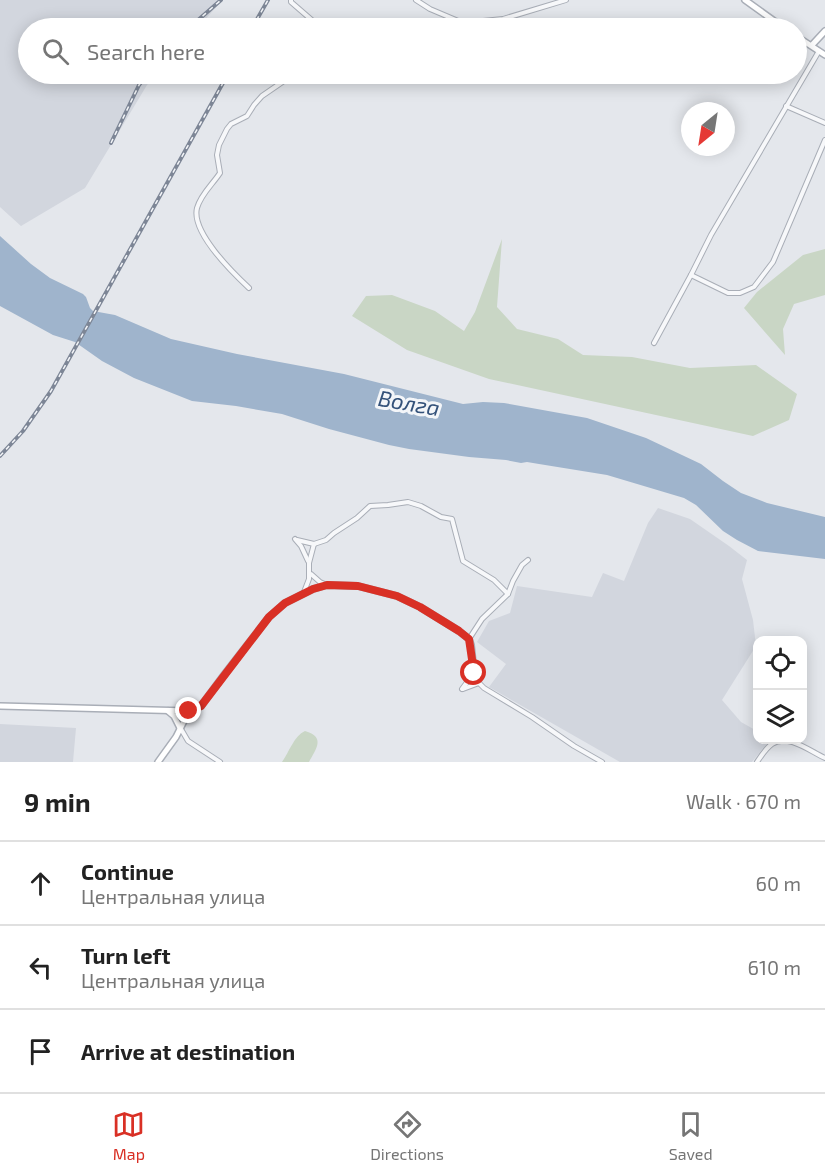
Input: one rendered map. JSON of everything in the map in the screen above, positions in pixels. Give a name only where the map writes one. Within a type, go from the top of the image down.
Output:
[{"type":"street","points":[[291,0],[309,18]]},
{"type":"street","points":[[416,0],[451,18]]},
{"type":"street","points":[[506,18],[566,0]]},
{"type":"street","points":[[745,0],[770,18]]},
{"type":"street","points":[[812,45],[825,30]]},
{"type":"street","points":[[807,42],[822,53],[807,75]]},
{"type":"street","points":[[249,288],[202,234],[197,223],[196,210],[201,198],[220,173],[217,154],[227,129],[231,124],[247,116],[262,96],[279,84]]},
{"type":"street","points":[[654,343],[711,235],[801,84]]},
{"type":"street","points":[[786,106],[825,123]]},
{"type":"street","points":[[691,275],[728,293],[740,293],[754,287],[773,262],[825,140]]},
{"type":"street","points":[[309,563],[295,539],[314,544],[326,540],[370,506],[408,502],[441,517],[452,519],[463,561],[494,580],[508,594]]},
{"type":"street","points":[[303,594],[309,579],[309,563],[314,544]]},
{"type":"street","points":[[528,560],[513,581],[508,594],[482,619],[469,639],[474,673],[479,683],[494,695],[602,762]]},
{"type":"street","points":[[310,574],[327,585],[358,586],[397,596],[429,612],[469,639]]},
{"type":"street","points":[[0,706],[189,711],[201,706],[269,617],[285,603],[327,585]]},
{"type":"street","points":[[474,673],[462,689],[479,683]]},
{"type":"street","points":[[168,711],[174,716],[188,741],[220,762]]},
{"type":"street","points":[[158,762],[176,737],[189,711]]},
{"type":"street","points":[[757,762],[770,745],[782,741],[800,745],[825,758]]},
{"type":"shaded area","points":[[0,0],[222,0],[207,18],[18,18],[18,84],[148,84],[85,188],[21,226],[0,207]]},
{"type":"shaded area","points":[[658,508],[690,519],[747,560],[742,579],[753,620],[755,636],[753,636],[753,651],[722,700],[741,722],[753,729],[753,744],[767,744],[752,762],[620,762],[489,687],[506,664],[477,642],[489,621],[510,613],[517,586],[592,597],[603,573],[624,581],[648,523]]},
{"type":"shaded area","points":[[0,724],[76,728],[73,762],[0,762]]},
{"type":"green space","points":[[502,239],[497,307],[517,329],[558,339],[583,355],[632,357],[690,368],[756,365],[797,394],[789,420],[753,436],[489,379],[407,350],[352,316],[366,296],[392,295],[435,311],[464,331],[475,312]]},
{"type":"green space","points":[[825,249],[825,295],[794,304],[783,329],[785,355],[744,308],[757,292],[803,255]]},
{"type":"green space","points":[[305,731],[315,737],[318,744],[309,762],[282,762],[295,740]]},
{"type":"water","name":"Волга","points":[[0,236],[50,278],[83,294],[93,311],[115,315],[171,339],[344,374],[463,404],[504,403],[587,418],[646,438],[701,464],[741,493],[767,503],[825,517],[825,559],[758,551],[723,531],[696,505],[684,498],[607,475],[527,462],[409,449],[329,429],[282,414],[192,401],[134,378],[102,361],[75,342],[53,335],[0,306]]},
{"type":"railway","points":[[200,18],[221,0]]},
{"type":"railway","points":[[258,18],[268,0]]},
{"type":"railway","points":[[111,143],[140,84]]},
{"type":"railway","points":[[0,456],[23,431],[51,391],[222,84]]},
{"type":"route","points":[[189,711],[201,706],[269,617],[285,603],[313,589],[327,585],[358,586],[397,596],[420,607],[469,639],[474,673]]}]
